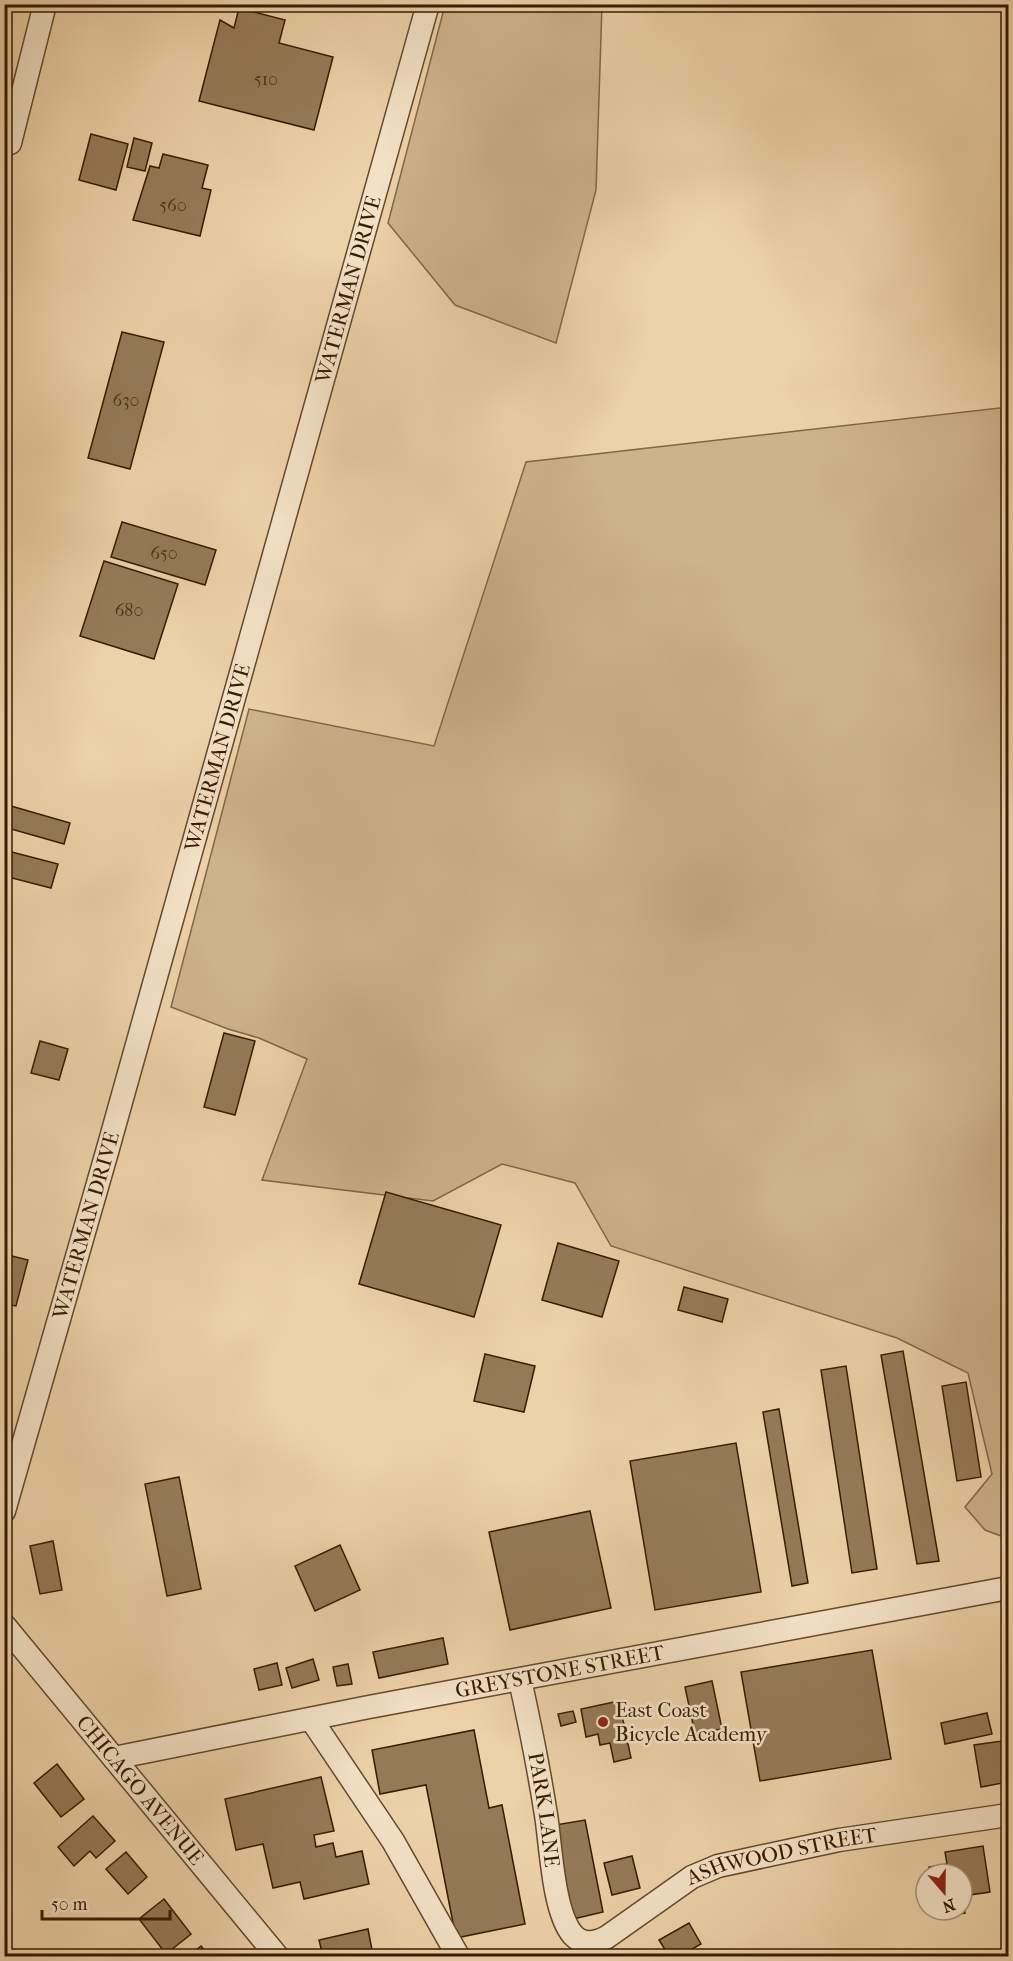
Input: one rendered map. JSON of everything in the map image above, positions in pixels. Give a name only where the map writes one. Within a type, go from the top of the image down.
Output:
[{"type":"street","points":[[10,143],[45,4]]},
{"type":"street","name":"WATERMAN DRIVE","points":[[4,1511],[428,4]]},
{"type":"street","name":"GREYSTONE STREET","points":[[114,1758],[724,1640],[1008,1588]]},
{"type":"street","name":"CHICAGO AVENUE","points":[[4,1624],[277,1956]]},
{"type":"street","name":"PARK LANE","points":[[520,1680],[531,1730],[560,1903],[566,1921],[576,1938]]},
{"type":"street","points":[[311,1719],[393,1841],[458,1956]]},
{"type":"street","name":"ASHWOOD STREET","points":[[576,1938],[587,1942],[601,1941],[692,1877],[734,1861],[839,1840],[1008,1815]]},
{"type":"shaded area","points":[[445,5],[602,5],[596,190],[556,343],[455,305],[388,223]]},
{"type":"shaded area","points":[[1008,407],[1008,1522],[1001,1536],[985,1530],[965,1507],[992,1474],[968,1373],[897,1338],[611,1246],[575,1183],[502,1164],[433,1201],[262,1180],[307,1059],[259,1038],[228,1029],[171,1007],[249,709],[434,746],[526,462]]},
{"type":"building","points":[[239,8],[285,20],[279,43],[333,57],[314,130],[199,101],[220,20],[234,28]]},
{"type":"building","points":[[91,134],[128,144],[116,190],[79,180]]},
{"type":"building","points":[[134,138],[152,143],[145,171],[127,167]]},
{"type":"building","points":[[163,154],[208,165],[202,188],[211,190],[200,236],[133,220],[150,166],[159,168]]},
{"type":"building","points":[[122,332],[164,342],[130,469],[88,458]]},
{"type":"building","points":[[122,522],[216,550],[205,585],[111,557]]},
{"type":"building","points":[[104,561],[178,584],[154,659],[80,636]]},
{"type":"building","points":[[4,804],[70,823],[64,844],[4,827]]},
{"type":"building","points":[[4,850],[58,864],[51,888],[4,876]]},
{"type":"building","points":[[224,1033],[255,1041],[235,1115],[204,1107]]},
{"type":"building","points":[[40,1041],[68,1049],[59,1080],[31,1073]]},
{"type":"building","points":[[386,1192],[501,1225],[474,1317],[359,1284]]},
{"type":"building","points":[[558,1243],[619,1261],[602,1317],[542,1300]]},
{"type":"building","points":[[4,1254],[28,1260],[16,1306],[4,1304]]},
{"type":"building","points":[[684,1287],[728,1299],[722,1322],[678,1310]]},
{"type":"building","points":[[4,1326],[11,1328],[4,1353]]},
{"type":"building","points":[[903,1351],[939,1561],[917,1564],[881,1355]]},
{"type":"building","points":[[485,1354],[535,1366],[524,1412],[474,1401]]},
{"type":"building","points":[[846,1366],[877,1569],[852,1573],[821,1370]]},
{"type":"building","points":[[966,1382],[981,1477],[957,1481],[942,1386]]},
{"type":"building","points":[[779,1409],[808,1583],[792,1586],[763,1412]]},
{"type":"building","points":[[736,1443],[761,1592],[655,1610],[630,1461]]},
{"type":"building","points":[[179,1477],[201,1589],[167,1596],[145,1484]]},
{"type":"building","points":[[590,1511],[611,1608],[510,1630],[489,1532]]},
{"type":"building","points":[[53,1541],[62,1590],[40,1594],[30,1546]]},
{"type":"building","points":[[340,1545],[360,1590],[315,1611],[295,1566]]},
{"type":"building","points":[[443,1638],[448,1664],[379,1678],[373,1652]]},
{"type":"building","points":[[872,1650],[891,1759],[760,1781],[741,1672]]},
{"type":"building","points":[[313,1659],[319,1680],[292,1688],[286,1668]]},
{"type":"building","points":[[277,1663],[282,1685],[259,1690],[254,1669]]},
{"type":"building","points":[[348,1664],[352,1684],[337,1686],[333,1667]]},
{"type":"building","points":[[712,1681],[722,1729],[695,1734],[685,1687]]},
{"type":"building","name":"East Coast Bicycle Academy","points":[[619,1701],[631,1758],[614,1762],[610,1743],[600,1745],[598,1734],[586,1737],[581,1709]]},
{"type":"building","points":[[573,1711],[576,1722],[561,1726],[558,1714]]},
{"type":"building","points":[[987,1713],[992,1734],[945,1744],[941,1723]]},
{"type":"building","points":[[474,1730],[489,1808],[502,1805],[525,1924],[456,1938],[426,1785],[380,1794],[372,1750]]},
{"type":"building","points":[[1002,1741],[1008,1782],[981,1787],[974,1745]]},
{"type":"building","points":[[57,1764],[84,1799],[61,1817],[34,1783]]},
{"type":"building","points":[[321,1777],[334,1831],[314,1835],[316,1847],[333,1843],[336,1857],[362,1851],[369,1884],[304,1899],[300,1882],[273,1888],[263,1844],[236,1850],[225,1799]]},
{"type":"building","points":[[93,1816],[115,1841],[96,1858],[90,1851],[74,1866],[58,1847]]},
{"type":"building","points":[[585,1820],[603,1912],[573,1919],[555,1825]]},
{"type":"building","points":[[983,1846],[990,1892],[974,1894],[974,1862],[947,1862],[945,1852]]},
{"type":"building","points":[[126,1852],[147,1877],[128,1894],[106,1869]]},
{"type":"building","points":[[632,1856],[640,1888],[612,1895],[604,1863]]},
{"type":"building","points":[[164,1899],[191,1934],[166,1954],[139,1919]]},
{"type":"building","points":[[1008,1921],[1008,1956],[1007,1956],[1002,1922]]},
{"type":"building","points":[[689,1923],[701,1944],[680,1956],[669,1956],[659,1940]]},
{"type":"building","points":[[368,1929],[373,1955],[323,1956],[319,1940]]},
{"type":"building","points":[[201,1946],[209,1956],[189,1956]]},
{"type":"place","name":"East Coast Bicycle Academy","points":[[603,1722]]}]
